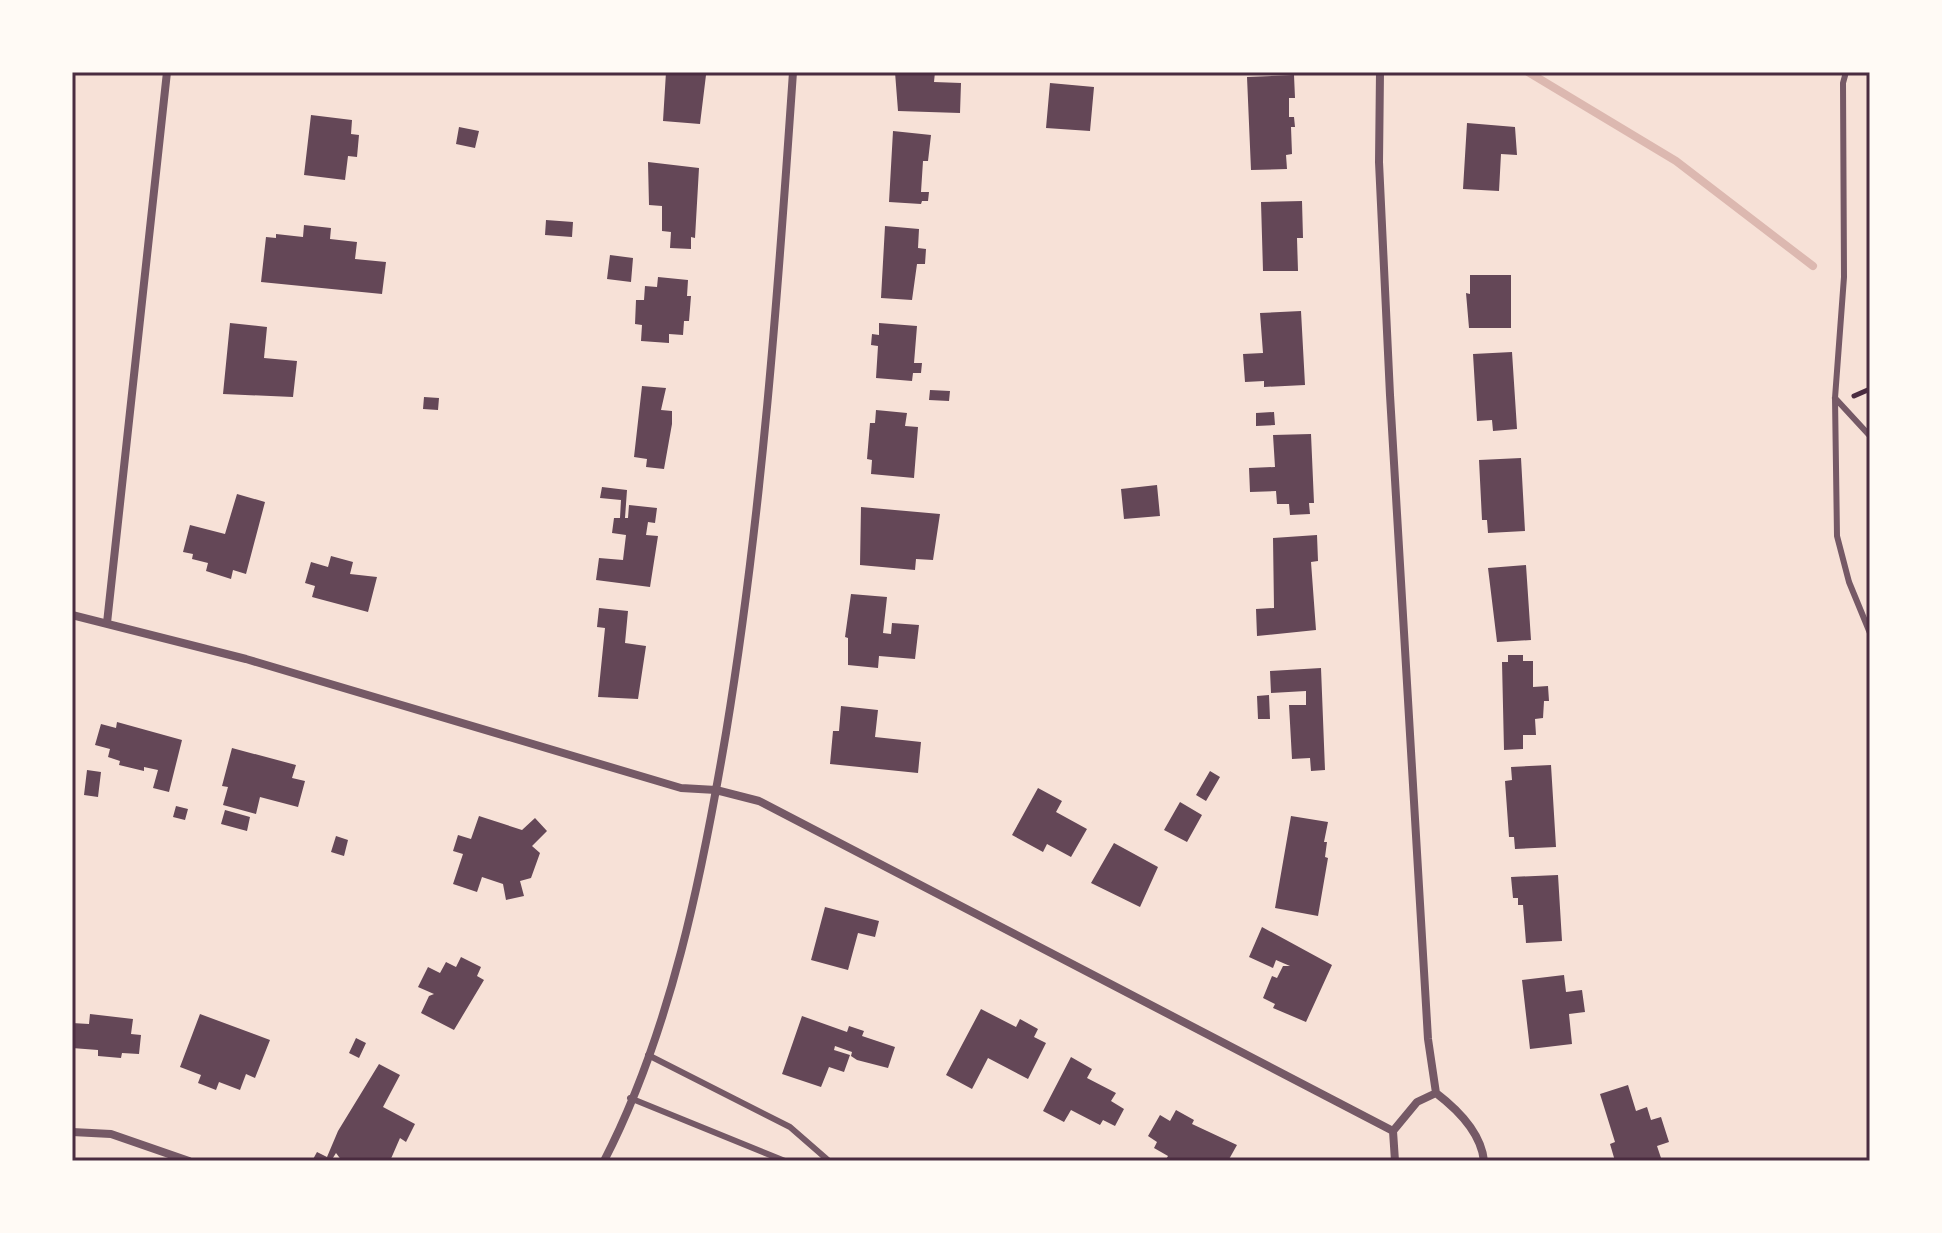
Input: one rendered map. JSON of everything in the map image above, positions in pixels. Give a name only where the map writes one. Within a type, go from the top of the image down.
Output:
[{"type":"street","points":[[107,623],[167,72]]},
{"type":"street","points":[[604,1161],[648,1055],[677,963],[705,852],[716,790],[747,607],[763,474],[793,72]]},
{"type":"street","points":[[1380,72],[1379,162],[1390,395],[1428,1039],[1436,1093],[1461,1113],[1483,1152],[1484,1161]]},
{"type":"street","points":[[72,615],[246,659],[681,788],[716,790],[759,801],[1393,1131]]},
{"type":"street","points":[[1395,1161],[1393,1131],[1417,1102],[1436,1093]]},
{"type":"street","points":[[72,1132],[111,1134],[189,1161]]},
{"type":"lane","points":[[1846,72],[1843,83],[1844,272],[1835,398],[1837,536],[1849,582],[1870,633]]},
{"type":"lane","points":[[1835,398],[1870,436]]},
{"type":"lane","points":[[648,1055],[790,1127],[829,1161]]},
{"type":"lane","points":[[630,1098],[785,1161]]},
{"type":"path","points":[[1854,396],[1870,389]]},
{"type":"building","points":[[666,72],[706,75],[700,124],[663,121]]},
{"type":"building","points":[[895,72],[935,72],[934,82],[961,83],[960,113],[898,111]]},
{"type":"building","points":[[1294,75],[1295,98],[1289,98],[1289,117],[1294,117],[1295,127],[1291,127],[1292,154],[1286,155],[1287,169],[1251,170],[1247,77]]},
{"type":"building","points":[[1050,83],[1094,87],[1090,131],[1046,128]]},
{"type":"building","points":[[311,115],[352,120],[351,134],[359,135],[357,157],[348,156],[345,180],[304,175]]},
{"type":"building","points":[[1467,123],[1515,127],[1517,155],[1501,154],[1499,191],[1463,189]]},
{"type":"building","points":[[459,127],[479,131],[475,148],[456,144]]},
{"type":"building","points":[[893,131],[931,135],[928,161],[923,161],[921,192],[929,192],[928,201],[921,204],[889,202]]},
{"type":"building","points":[[648,162],[699,168],[695,238],[691,237],[691,249],[670,248],[671,232],[662,231],[662,206],[649,205]]},
{"type":"building","points":[[1302,201],[1303,238],[1297,238],[1298,271],[1263,271],[1261,202]]},
{"type":"building","points":[[546,220],[573,222],[572,237],[545,235]]},
{"type":"building","points":[[304,225],[331,228],[330,239],[357,242],[355,259],[386,262],[382,294],[261,282],[266,237],[276,238],[276,234],[303,237]]},
{"type":"building","points":[[885,226],[919,229],[918,248],[926,249],[925,264],[917,264],[912,300],[881,298]]},
{"type":"building","points":[[610,255],[633,258],[631,282],[607,279]]},
{"type":"building","points":[[1470,275],[1511,275],[1511,328],[1469,328],[1466,293],[1470,294]]},
{"type":"building","points":[[658,277],[688,280],[687,296],[691,296],[689,321],[684,321],[683,335],[669,334],[669,343],[641,341],[642,325],[635,324],[636,300],[644,300],[645,286],[657,287]]},
{"type":"building","points":[[1301,311],[1305,385],[1264,387],[1264,381],[1245,382],[1243,354],[1263,353],[1260,313]]},
{"type":"building","points":[[230,323],[267,327],[264,358],[297,361],[293,397],[223,394]]},
{"type":"building","points":[[879,323],[917,326],[914,363],[922,363],[921,373],[913,373],[912,381],[876,378],[878,346],[871,345],[872,334],[879,335]]},
{"type":"building","points":[[1512,352],[1517,429],[1493,431],[1492,420],[1477,421],[1473,354]]},
{"type":"building","points":[[642,386],[666,388],[661,410],[672,411],[672,424],[664,469],[646,467],[647,459],[634,457]]},
{"type":"building","points":[[930,390],[950,391],[949,401],[929,400]]},
{"type":"building","points":[[424,397],[439,398],[438,410],[423,409]]},
{"type":"building","points":[[876,410],[907,413],[905,426],[918,427],[914,478],[871,474],[872,460],[867,459],[870,423],[875,423]]},
{"type":"building","points":[[1274,412],[1275,425],[1256,426],[1256,413]]},
{"type":"building","points":[[1311,434],[1314,503],[1309,503],[1310,514],[1290,515],[1289,504],[1277,504],[1276,491],[1250,492],[1249,468],[1275,467],[1273,435]]},
{"type":"building","points":[[1521,458],[1525,531],[1488,533],[1487,520],[1482,520],[1479,460]]},
{"type":"building","points":[[1157,485],[1160,516],[1124,519],[1121,489]]},
{"type":"building","points":[[602,487],[627,490],[625,518],[628,518],[629,505],[657,508],[655,523],[648,522],[646,535],[658,536],[650,587],[596,580],[599,558],[623,560],[626,535],[612,533],[614,518],[620,518],[621,500],[600,498]]},
{"type":"building","points":[[237,494],[265,502],[246,574],[233,570],[231,579],[206,571],[208,563],[192,559],[193,554],[183,552],[190,525],[225,534]]},
{"type":"building","points":[[861,507],[940,514],[933,560],[916,559],[915,570],[860,565]]},
{"type":"building","points":[[1317,535],[1318,561],[1311,562],[1316,630],[1257,636],[1256,609],[1274,608],[1273,538]]},
{"type":"building","points":[[331,556],[353,562],[350,574],[377,577],[368,612],[312,597],[315,586],[305,583],[311,562],[328,567]]},
{"type":"building","points":[[1526,565],[1531,640],[1497,642],[1488,568]]},
{"type":"building","points":[[851,594],[887,597],[883,633],[891,634],[892,623],[919,625],[915,659],[879,656],[878,668],[848,665],[848,638],[845,637]]},
{"type":"building","points":[[599,608],[628,611],[625,643],[646,646],[638,699],[598,697],[605,628],[597,627]]},
{"type":"building","points":[[1508,655],[1523,655],[1523,661],[1533,661],[1533,687],[1548,686],[1549,701],[1544,701],[1543,718],[1535,719],[1536,735],[1523,735],[1523,749],[1504,750],[1502,662],[1508,662]]},
{"type":"building","points":[[1321,668],[1325,770],[1311,771],[1310,758],[1292,759],[1289,705],[1306,705],[1306,691],[1271,693],[1270,671]]},
{"type":"building","points":[[1269,695],[1270,719],[1258,719],[1257,696]]},
{"type":"building","points":[[841,706],[878,710],[875,737],[921,742],[918,773],[830,764],[833,731],[839,731]]},
{"type":"building","points":[[117,722],[182,740],[169,792],[153,788],[158,770],[144,767],[144,771],[119,765],[120,761],[108,757],[110,749],[95,745],[101,724],[116,728]]},
{"type":"building","points":[[232,748],[296,765],[292,778],[305,781],[298,807],[260,797],[256,814],[223,805],[228,787],[222,786]]},
{"type":"building","points":[[1551,765],[1556,847],[1515,849],[1514,837],[1509,837],[1505,781],[1512,780],[1511,767]]},
{"type":"building","points":[[87,770],[101,772],[98,797],[84,795]]},
{"type":"building","points":[[1210,771],[1220,777],[1206,801],[1196,795]]},
{"type":"building","points":[[1038,788],[1062,801],[1056,812],[1087,829],[1071,857],[1047,844],[1043,852],[1012,835]]},
{"type":"building","points":[[1180,802],[1202,815],[1187,842],[1164,830]]},
{"type":"building","points":[[176,806],[188,809],[185,820],[173,817]]},
{"type":"building","points":[[225,810],[250,817],[247,831],[221,824]]},
{"type":"building","points":[[479,816],[522,830],[535,818],[547,831],[532,846],[540,853],[531,878],[520,881],[524,896],[506,900],[503,884],[482,877],[477,892],[453,884],[463,854],[453,851],[458,835],[471,839]]},
{"type":"building","points":[[1291,816],[1328,822],[1324,842],[1327,842],[1325,857],[1328,858],[1318,916],[1275,908]]},
{"type":"building","points":[[336,836],[348,840],[344,856],[331,852]]},
{"type":"building","points":[[1114,843],[1158,867],[1140,907],[1091,883]]},
{"type":"building","points":[[1558,875],[1562,941],[1526,943],[1523,905],[1518,905],[1518,898],[1513,898],[1511,877]]},
{"type":"building","points":[[825,907],[879,921],[875,937],[858,933],[848,970],[811,960]]},
{"type":"building","points":[[1262,927],[1332,965],[1306,1022],[1273,1008],[1275,1004],[1263,998],[1272,976],[1277,978],[1283,966],[1290,966],[1276,960],[1273,968],[1249,957]]},
{"type":"building","points":[[461,957],[481,967],[477,976],[484,980],[454,1030],[421,1013],[429,996],[434,994],[418,987],[428,967],[440,973],[446,962],[456,967]]},
{"type":"building","points":[[1564,975],[1566,992],[1582,990],[1585,1012],[1569,1014],[1572,1044],[1530,1049],[1522,980]]},
{"type":"building","points":[[981,1009],[1016,1027],[1020,1019],[1038,1029],[1034,1037],[1046,1043],[1028,1079],[988,1058],[972,1089],[946,1075]]},
{"type":"building","points":[[90,1014],[133,1019],[131,1034],[141,1035],[139,1054],[122,1053],[121,1058],[98,1056],[98,1050],[72,1048],[72,1023],[89,1024]]},
{"type":"building","points":[[200,1014],[270,1040],[255,1078],[246,1074],[240,1090],[219,1082],[216,1090],[198,1083],[201,1075],[180,1067]]},
{"type":"building","points":[[802,1016],[847,1032],[849,1026],[864,1031],[862,1036],[895,1047],[888,1068],[857,1060],[851,1056],[852,1052],[835,1046],[834,1050],[850,1055],[844,1072],[829,1067],[821,1087],[782,1074]]},
{"type":"building","points":[[356,1038],[366,1043],[359,1058],[349,1053]]},
{"type":"building","points":[[1071,1057],[1092,1069],[1087,1078],[1116,1093],[1111,1101],[1124,1109],[1115,1126],[1103,1120],[1100,1125],[1071,1110],[1064,1122],[1043,1111]]},
{"type":"building","points":[[379,1064],[400,1075],[383,1107],[415,1124],[406,1142],[400,1138],[390,1161],[342,1161],[336,1153],[331,1161],[312,1161],[317,1152],[327,1157],[338,1131]]},
{"type":"building","points":[[1628,1085],[1636,1111],[1647,1107],[1651,1120],[1661,1117],[1669,1142],[1657,1146],[1662,1161],[1615,1161],[1610,1144],[1615,1142],[1600,1094]]},
{"type":"building","points":[[1176,1110],[1194,1120],[1192,1124],[1237,1145],[1228,1161],[1165,1161],[1168,1156],[1154,1148],[1157,1142],[1148,1136],[1160,1115],[1170,1121]]},
{"type":"waterway","points":[[1528,72],[1676,161],[1813,266]]}]
